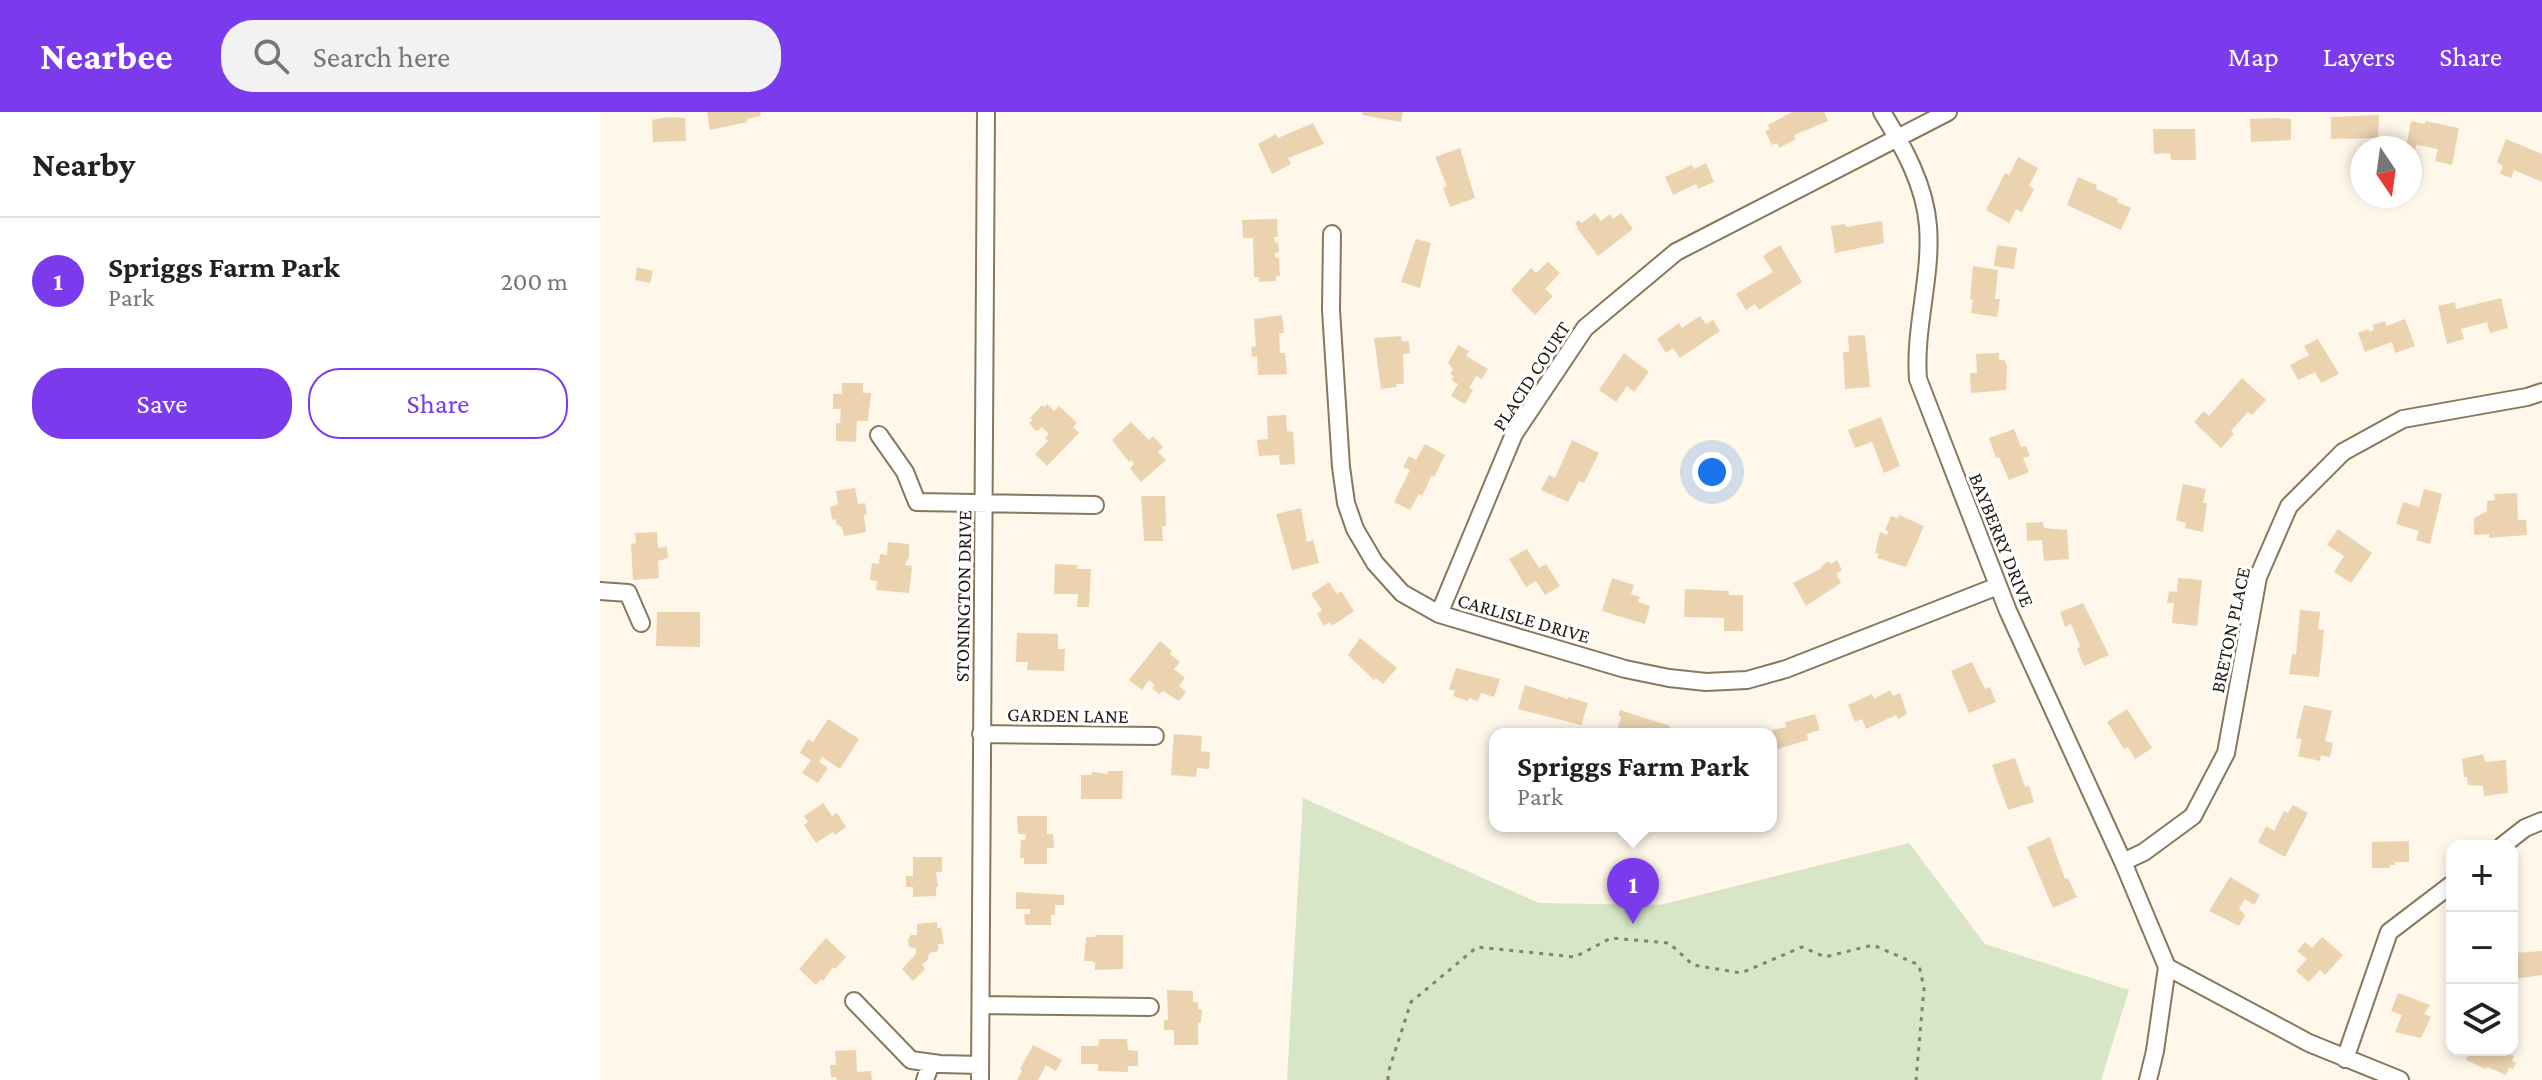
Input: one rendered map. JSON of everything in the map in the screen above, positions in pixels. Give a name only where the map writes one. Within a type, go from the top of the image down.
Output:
[{"type":"street","name":"STONINGTON DRIVE","points":[[980,1072],[986,112]]},
{"type":"street","name":"BAYBERRY DRIVE","points":[[1882,112],[1898,138],[1918,183],[1928,222],[1929,241],[1916,354],[1918,379],[1998,586],[2167,967]]},
{"type":"street","name":"PLACID COURT","points":[[1439,614],[1514,434],[1585,328],[1676,252],[1948,112]]},
{"type":"street","name":"CARLISLE DRIVE","points":[[1332,234],[1331,310],[1346,503],[1355,529],[1375,563],[1402,593],[1439,614],[1625,669],[1669,678],[1747,680],[1786,669],[1998,586]]},
{"type":"street","name":"BRETON PLACE","points":[[2123,862],[2144,852],[2193,816],[2226,753],[2258,577],[2289,506],[2343,452],[2403,419],[2542,392]]},
{"type":"street","points":[[879,435],[905,472],[917,502],[1095,505]]},
{"type":"street","points":[[600,591],[628,593],[641,623]]},
{"type":"street","name":"GARDEN LANE","points":[[981,734],[1155,736]]},
{"type":"street","points":[[2510,840],[2525,828],[2542,821]]},
{"type":"street","points":[[2345,1059],[2389,932],[2446,889]]},
{"type":"street","points":[[2148,1080],[2167,967],[2309,1043],[2400,1080]]},
{"type":"street","points":[[854,1001],[911,1060],[980,1072]]},
{"type":"street","points":[[981,1005],[1150,1007]]},
{"type":"street","points":[[925,1080],[931,1063]]},
{"type":"path","points":[[1388,1080],[1411,1002],[1477,947],[1575,957],[1611,938],[1669,943],[1693,965],[1741,973],[1802,947],[1825,957],[1873,945],[1919,965],[1924,988],[1916,1080]]},
{"type":"green space","points":[[1303,798],[1539,903],[1660,905],[1909,843],[1985,944],[2129,990],[2101,1080],[1287,1080]]},
{"type":"building","points":[[707,112],[760,112],[761,116],[710,130]]},
{"type":"building","points":[[1363,112],[1403,112],[1401,122],[1362,115]]},
{"type":"building","points":[[1792,112],[1824,112],[1828,121],[1794,135],[1796,139],[1779,148],[1777,143],[1772,145],[1765,131],[1770,129],[1768,125]]},
{"type":"building","points":[[2379,115],[2378,136],[2331,139],[2331,117]]},
{"type":"building","points":[[685,118],[686,141],[653,142],[652,120]]},
{"type":"building","points":[[2250,119],[2291,119],[2291,140],[2251,142]]},
{"type":"building","points":[[2411,121],[2459,128],[2452,165],[2435,161],[2438,149],[2422,146],[2422,136],[2408,136]]},
{"type":"building","points":[[1313,123],[1324,144],[1288,158],[1291,164],[1272,174],[1258,144],[1276,134],[1278,138]]},
{"type":"building","points":[[2153,129],[2195,129],[2196,160],[2171,160],[2170,153],[2154,154]]},
{"type":"building","points":[[2506,139],[2542,154],[2542,182],[2514,170],[2511,178],[2500,174],[2503,166],[2497,162]]},
{"type":"building","points":[[1460,148],[1475,198],[1450,207],[1443,188],[1447,186],[1435,157]]},
{"type":"building","points":[[2018,157],[2038,168],[2029,186],[2034,189],[2022,212],[2016,209],[2009,223],[1986,210],[2005,173],[2009,175]]},
{"type":"building","points":[[1706,163],[1714,182],[1698,189],[1696,184],[1673,195],[1665,177],[1692,165],[1694,169]]},
{"type":"building","points":[[2078,177],[2097,185],[2096,189],[2131,208],[2121,230],[2067,205]]},
{"type":"building","points":[[1595,213],[1601,221],[1610,214],[1613,219],[1621,213],[1633,229],[1598,256],[1575,223],[1579,220],[1582,223]]},
{"type":"building","points":[[1277,219],[1278,237],[1274,237],[1279,252],[1275,253],[1275,257],[1279,258],[1280,276],[1276,276],[1276,281],[1259,282],[1259,277],[1254,277],[1253,238],[1243,238],[1242,220]]},
{"type":"building","points":[[1882,221],[1884,243],[1835,253],[1831,226],[1845,224],[1846,227]]},
{"type":"building","points":[[1416,239],[1431,243],[1420,288],[1401,282]]},
{"type":"building","points":[[1780,245],[1802,282],[1759,310],[1755,304],[1746,310],[1736,294],[1773,272],[1763,256]]},
{"type":"building","points":[[1997,245],[2017,248],[2014,269],[1994,266]]},
{"type":"building","points":[[1548,262],[1560,273],[1545,289],[1553,296],[1535,315],[1511,290],[1531,268],[1536,273]]},
{"type":"building","points":[[1973,266],[1998,270],[1995,299],[2000,299],[1997,317],[1971,313]]},
{"type":"building","points":[[637,267],[653,271],[650,283],[635,280]]},
{"type":"building","points":[[2501,298],[2508,328],[2490,333],[2487,322],[2461,329],[2464,339],[2447,344],[2438,306],[2455,302],[2456,309]]},
{"type":"building","points":[[1282,315],[1284,333],[1279,333],[1280,353],[1285,353],[1287,374],[1258,375],[1257,356],[1252,357],[1251,347],[1256,346],[1254,319]]},
{"type":"building","points":[[1700,316],[1706,324],[1713,320],[1720,331],[1680,358],[1673,348],[1666,353],[1657,339],[1679,323],[1682,328]]},
{"type":"building","points":[[2405,319],[2415,346],[2395,353],[2392,342],[2365,352],[2358,333],[2374,330],[2372,325],[2385,321],[2387,326]]},
{"type":"building","points":[[1865,335],[1870,387],[1845,389],[1843,352],[1849,352],[1848,336]]},
{"type":"building","points":[[1401,336],[1402,342],[1409,341],[1410,353],[1403,354],[1404,384],[1381,389],[1374,338]]},
{"type":"building","points":[[2318,339],[2339,374],[2321,383],[2315,372],[2298,380],[2290,365],[2309,355],[2304,346]]},
{"type":"building","points":[[1458,345],[1469,351],[1466,356],[1488,369],[1482,379],[1476,376],[1465,404],[1451,396],[1458,384],[1451,380],[1453,369],[1448,363]]},
{"type":"building","points":[[1624,353],[1649,372],[1634,392],[1627,386],[1616,402],[1599,390]]},
{"type":"building","points":[[1999,353],[1999,360],[2004,360],[2007,366],[2006,390],[1971,393],[1970,373],[1977,373],[1976,354]]},
{"type":"building","points":[[2242,378],[2266,400],[2252,415],[2248,412],[2221,448],[2194,422],[2204,411],[2209,416]]},
{"type":"building","points":[[842,383],[863,383],[863,393],[871,393],[868,421],[857,421],[856,442],[836,441],[836,423],[840,423],[841,409],[833,409],[833,394],[842,394]]},
{"type":"building","points":[[1047,404],[1054,411],[1059,406],[1077,423],[1073,427],[1079,433],[1047,466],[1035,454],[1048,441],[1045,438],[1049,434],[1042,427],[1035,430],[1029,423],[1042,405]]},
{"type":"building","points":[[1286,415],[1287,431],[1293,432],[1295,464],[1280,465],[1279,455],[1259,456],[1257,440],[1268,439],[1267,416]]},
{"type":"building","points":[[1881,417],[1900,466],[1884,473],[1872,442],[1855,448],[1848,430]]},
{"type":"building","points":[[1131,422],[1149,440],[1153,436],[1163,447],[1158,452],[1166,460],[1141,482],[1130,469],[1134,464],[1112,440]]},
{"type":"building","points":[[2014,429],[2021,447],[2026,446],[2030,456],[2023,458],[2029,472],[2009,480],[1989,438]]},
{"type":"building","points":[[1572,440],[1599,453],[1584,483],[1579,481],[1568,502],[1541,490],[1549,475],[1555,478]]},
{"type":"building","points":[[1425,444],[1445,455],[1422,496],[1419,494],[1410,510],[1394,502],[1410,470],[1403,467],[1409,456],[1416,460]]},
{"type":"building","points":[[2183,484],[2206,489],[2203,532],[2185,528],[2186,523],[2176,520]]},
{"type":"building","points":[[855,488],[858,504],[865,503],[866,532],[844,536],[836,519],[832,520],[830,507],[838,504],[836,491]]},
{"type":"building","points":[[2424,489],[2442,494],[2430,544],[2416,540],[2419,531],[2396,524],[2403,502],[2419,507]]},
{"type":"building","points":[[2517,493],[2518,520],[2526,520],[2527,535],[2489,538],[2489,534],[2474,535],[2474,518],[2487,511],[2487,501],[2495,500],[2494,494]]},
{"type":"building","points":[[1141,496],[1165,496],[1163,541],[1144,541]]},
{"type":"building","points":[[1301,508],[1307,542],[1313,540],[1319,563],[1292,570],[1276,514]]},
{"type":"building","points":[[1899,515],[1924,526],[1906,567],[1877,558],[1879,554],[1875,553],[1880,532],[1887,535],[1888,531],[1885,530],[1891,516],[1898,518]]},
{"type":"building","points":[[2043,522],[2044,528],[2067,530],[2069,559],[2044,561],[2042,540],[2027,541],[2026,523]]},
{"type":"building","points":[[2338,529],[2372,553],[2351,583],[2334,572],[2344,556],[2327,545]]},
{"type":"building","points":[[657,532],[658,548],[667,547],[668,558],[658,561],[659,578],[633,580],[631,544],[636,543],[635,533]]},
{"type":"building","points":[[888,542],[909,544],[909,557],[905,565],[912,566],[909,593],[876,590],[877,581],[870,580],[872,563],[879,564],[880,554],[887,555]]},
{"type":"building","points":[[1527,549],[1539,568],[1546,564],[1560,586],[1545,595],[1536,581],[1526,587],[1509,559]]},
{"type":"building","points":[[1837,560],[1842,570],[1836,574],[1841,583],[1806,606],[1793,583],[1829,561],[1831,564]]},
{"type":"building","points":[[1055,564],[1091,569],[1089,607],[1077,607],[1078,594],[1054,594]]},
{"type":"building","points":[[1612,578],[1634,585],[1631,594],[1640,597],[1638,602],[1650,606],[1645,624],[1602,611]]},
{"type":"building","points":[[2178,578],[2202,580],[2197,626],[2172,623],[2174,603],[2167,603],[2169,591],[2177,592]]},
{"type":"building","points":[[1329,582],[1337,594],[1341,591],[1354,611],[1332,626],[1330,622],[1324,626],[1317,614],[1322,610],[1311,594]]},
{"type":"building","points":[[1685,589],[1729,591],[1729,595],[1743,595],[1743,631],[1724,631],[1724,618],[1684,617]]},
{"type":"building","points":[[2083,603],[2109,655],[2084,666],[2071,624],[2065,627],[2060,612]]},
{"type":"building","points":[[2300,610],[2320,612],[2318,629],[2324,630],[2319,677],[2289,674],[2292,654],[2296,655]]},
{"type":"building","points":[[657,612],[700,612],[700,647],[656,646]]},
{"type":"building","points":[[1017,633],[1058,634],[1058,649],[1065,649],[1064,671],[1027,670],[1028,662],[1016,662]]},
{"type":"building","points":[[1360,638],[1397,668],[1383,684],[1376,678],[1374,680],[1348,655]]},
{"type":"building","points":[[1160,641],[1180,662],[1174,669],[1185,678],[1179,686],[1186,692],[1179,701],[1163,691],[1159,694],[1149,680],[1142,690],[1129,680]]},
{"type":"building","points":[[1972,662],[1985,689],[1990,687],[1996,702],[1969,713],[1951,671]]},
{"type":"building","points":[[1456,668],[1500,679],[1494,697],[1481,693],[1478,701],[1469,698],[1468,701],[1453,696],[1455,691],[1449,689]]},
{"type":"building","points":[[1525,685],[1588,703],[1581,725],[1518,709]]},
{"type":"building","points":[[1890,690],[1893,696],[1900,693],[1907,714],[1898,719],[1896,715],[1866,729],[1862,719],[1855,722],[1848,705],[1872,694],[1874,699]]},
{"type":"building","points":[[2304,705],[2332,711],[2325,741],[2333,743],[2330,757],[2321,755],[2320,761],[2298,756],[2302,739],[2296,738]]},
{"type":"building","points":[[2127,709],[2152,748],[2135,759],[2128,747],[2124,749],[2107,722]]},
{"type":"building","points":[[1620,710],[1670,726],[1618,728],[1621,717],[1618,716]]},
{"type":"building","points":[[1815,714],[1820,730],[1807,734],[1808,740],[1778,749],[1777,729],[1786,727],[1785,722]]},
{"type":"building","points":[[828,719],[859,739],[840,769],[822,757],[819,762],[828,768],[818,783],[802,773],[811,760],[800,753],[808,739],[813,742]]},
{"type":"building","points":[[1174,734],[1202,736],[1201,751],[1210,752],[1209,769],[1197,768],[1196,777],[1171,775]]},
{"type":"building","points":[[2483,754],[2485,762],[2506,760],[2508,793],[2484,796],[2483,786],[2468,785],[2462,759]]},
{"type":"building","points":[[2015,758],[2034,802],[2008,810],[1992,765]]},
{"type":"building","points":[[1108,771],[1123,771],[1122,799],[1081,799],[1081,775],[1091,775],[1092,772],[1107,774]]},
{"type":"building","points":[[823,803],[832,816],[837,813],[846,827],[816,843],[804,825],[808,822],[804,816]]},
{"type":"building","points":[[2293,805],[2308,813],[2285,857],[2258,842],[2266,826],[2274,831],[2284,811],[2288,813]]},
{"type":"building","points":[[1017,816],[1047,816],[1047,834],[1053,834],[1054,848],[1047,848],[1047,864],[1024,864],[1024,858],[1020,858],[1021,840],[1025,840],[1026,834],[1018,834]]},
{"type":"building","points":[[2050,837],[2065,879],[2068,878],[2077,897],[2053,908],[2027,847]]},
{"type":"building","points":[[2409,841],[2409,862],[2395,862],[2390,868],[2372,868],[2372,842]]},
{"type":"building","points":[[913,857],[942,857],[942,872],[936,872],[936,896],[913,897],[913,887],[906,887],[906,876],[913,876]]},
{"type":"building","points":[[2230,877],[2260,895],[2254,905],[2245,899],[2239,909],[2245,915],[2239,926],[2209,911]]},
{"type":"building","points":[[1016,892],[1064,895],[1064,905],[1055,905],[1051,925],[1027,925],[1024,914],[1030,914],[1030,909],[1016,909]]},
{"type":"building","points":[[937,922],[944,944],[938,944],[938,951],[929,953],[922,965],[925,969],[913,981],[902,969],[916,954],[916,948],[909,947],[908,939],[911,935],[917,935],[917,924]]},
{"type":"building","points":[[1123,935],[1123,969],[1095,970],[1095,963],[1084,961],[1086,937]]},
{"type":"building","points":[[2322,937],[2343,955],[2325,975],[2320,970],[2309,982],[2296,971],[2307,959],[2297,951],[2305,942],[2312,948]]},
{"type":"building","points":[[826,938],[846,957],[816,985],[799,969]]},
{"type":"building","points":[[2542,951],[2542,975],[2518,979],[2518,953]]},
{"type":"building","points":[[1167,990],[1193,991],[1193,1002],[1198,1002],[1198,1009],[1202,1010],[1201,1022],[1198,1023],[1198,1045],[1174,1045],[1174,1030],[1164,1030],[1164,1020],[1168,1020]]},
{"type":"building","points":[[2398,993],[2430,1005],[2424,1014],[2431,1017],[2421,1038],[2395,1032],[2402,1015],[2391,1011]]},
{"type":"building","points":[[1099,1039],[1127,1039],[1128,1050],[1138,1051],[1138,1066],[1128,1066],[1128,1072],[1098,1071],[1098,1064],[1081,1064],[1081,1046],[1098,1046]]},
{"type":"building","points":[[1033,1045],[1062,1060],[1056,1071],[1046,1065],[1038,1080],[1017,1080],[1020,1069]]},
{"type":"building","points":[[856,1050],[857,1072],[871,1071],[872,1080],[837,1080],[831,1077],[830,1065],[836,1065],[835,1051]]},
{"type":"building","points":[[2468,1056],[2514,1056],[2512,1061],[2516,1063],[2513,1069],[2509,1067],[2506,1075],[2466,1060]]},
{"type":"place","name":"Spriggs Farm Park","points":[[1633,924]]}]
